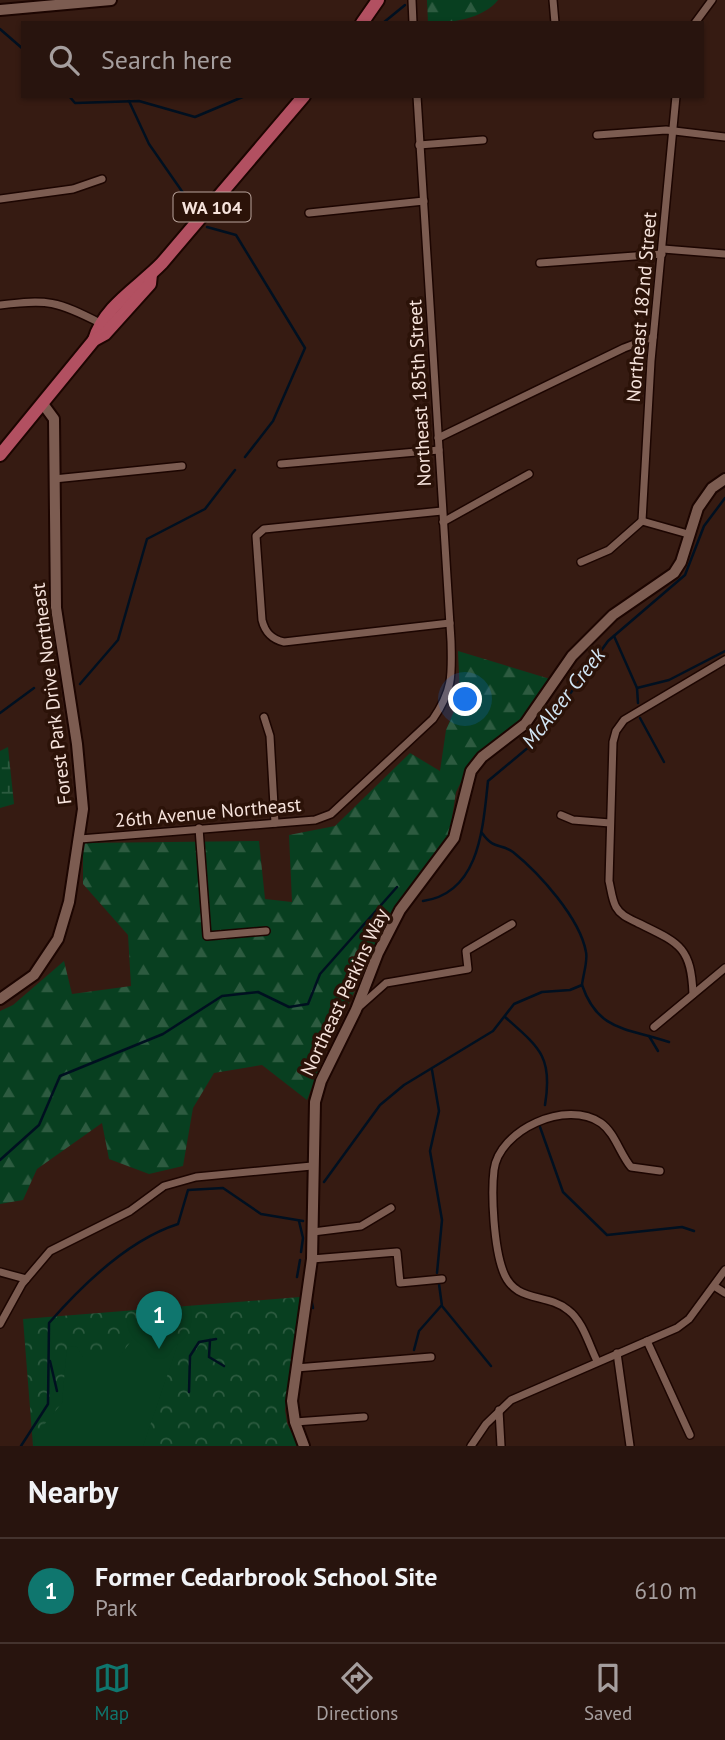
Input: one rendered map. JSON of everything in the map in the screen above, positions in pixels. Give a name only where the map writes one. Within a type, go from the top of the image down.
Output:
[{"type":"main road","points":[[363,21],[378,0]]},
{"type":"main road","name":"WA 104","points":[[0,456],[94,340],[100,323],[141,279],[151,274],[302,98]]},
{"type":"main road","name":"WA 104","points":[[94,340],[105,334],[150,284],[151,274]]},
{"type":"street","points":[[0,10],[111,0]]},
{"type":"street","points":[[412,0],[413,21]]},
{"type":"street","points":[[553,0],[555,21]]},
{"type":"street","points":[[696,21],[712,0]]},
{"type":"street","name":"Northeast 185th Street","points":[[417,98],[450,623],[451,688]]},
{"type":"street","name":"Northeast 182nd Street","points":[[642,521],[653,337],[676,98]]},
{"type":"street","points":[[597,135],[666,130],[725,137]]},
{"type":"street","points":[[419,145],[483,140]]},
{"type":"street","points":[[0,199],[73,190],[102,179]]},
{"type":"street","points":[[309,213],[424,201]]},
{"type":"street","points":[[540,263],[662,252],[725,254]]},
{"type":"street","points":[[0,305],[34,301],[57,303],[100,323]]},
{"type":"street","points":[[438,438],[624,348],[653,337]]},
{"type":"street","name":"Forest Park Drive Northeast","points":[[0,999],[34,975],[58,939],[69,902],[80,839],[82,776],[55,608],[54,419],[43,404]]},
{"type":"street","points":[[281,464],[439,450]]},
{"type":"street","points":[[54,479],[182,466]]},
{"type":"street","points":[[443,522],[529,474]]},
{"type":"street","name":"Northeast Perkins Way","points":[[304,1446],[295,1422],[292,1401],[312,1259],[315,1102],[321,1081],[400,910],[454,838],[471,771],[482,757],[525,724],[572,656],[613,615],[667,580],[681,562],[698,508],[712,488],[725,478]]},
{"type":"street","points":[[442,511],[258,530],[256,536],[262,620],[270,635],[284,642],[450,623]]},
{"type":"street","points":[[580,562],[609,550],[642,521],[688,534]]},
{"type":"street","points":[[693,994],[692,970],[684,949],[675,941],[625,917],[616,908],[609,881],[616,731],[624,720],[725,660]]},
{"type":"street","name":"26th Avenue Northeast","points":[[80,839],[315,820],[341,807],[433,719],[451,688]]},
{"type":"street","points":[[264,717],[270,736],[275,823]]},
{"type":"street","points":[[561,815],[573,820],[610,823]]},
{"type":"street","points":[[199,828],[207,936],[266,931]]},
{"type":"street","points":[[356,1010],[386,983],[468,969],[466,951],[512,924]]},
{"type":"street","points":[[654,1027],[725,968]]},
{"type":"street","points":[[597,1361],[571,1312],[560,1304],[530,1298],[507,1282],[498,1250],[494,1169],[497,1158],[527,1127],[556,1114],[574,1114],[603,1124],[631,1167],[660,1171]]},
{"type":"street","points":[[0,1324],[26,1279],[50,1251],[75,1236],[130,1212],[158,1189],[173,1182],[312,1166]]},
{"type":"street","points":[[313,1233],[360,1226],[391,1208]]},
{"type":"street","points":[[312,1259],[397,1252],[400,1283],[442,1279]]},
{"type":"street","points":[[471,1446],[499,1410],[529,1390],[647,1341],[689,1319],[725,1270]]},
{"type":"street","points":[[0,1272],[26,1279]]},
{"type":"street","points":[[714,1286],[725,1293]]},
{"type":"street","points":[[647,1341],[690,1435]]},
{"type":"street","points":[[617,1353],[630,1446]]},
{"type":"street","points":[[295,1368],[431,1357]]},
{"type":"street","points":[[499,1410],[501,1446]]},
{"type":"street","points":[[295,1422],[364,1417]]},
{"type":"green space","points":[[427,0],[498,0],[475,16],[456,21],[428,21]]},
{"type":"green space","points":[[458,651],[550,679],[518,725],[474,756],[456,792],[449,837],[392,913],[326,1051],[307,1100],[262,1065],[214,1073],[193,1108],[183,1166],[149,1174],[109,1159],[102,1123],[37,1169],[23,1200],[0,1204],[0,1011],[13,1005],[64,961],[72,994],[131,986],[128,935],[83,884],[83,843],[259,841],[265,899],[292,902],[289,835],[335,826],[410,753],[440,771],[446,730],[460,697]]},
{"type":"green space","points":[[8,747],[14,804],[0,808],[0,751]]},
{"type":"green space","points":[[300,1297],[285,1410],[287,1423],[298,1446],[33,1446],[23,1319]]},
{"type":"green space","points":[[148,1319],[178,1344],[143,1446],[34,1446],[35,1436],[62,1403],[67,1346],[77,1347],[83,1357],[119,1357]]},
{"type":"waterway","points":[[385,21],[405,5]]},
{"type":"waterway","points":[[0,29],[21,47]]},
{"type":"waterway","points":[[71,98],[75,103],[139,101],[195,117],[240,98]]},
{"type":"waterway","points":[[129,101],[149,144],[195,210]]},
{"type":"waterway","points":[[207,227],[236,235],[305,348],[273,421],[245,457]]},
{"type":"waterway","points":[[80,684],[118,640],[147,539],[205,509],[235,470]]},
{"type":"waterway","name":"McAleer Creek","points":[[423,901],[442,895],[456,885],[467,872],[480,837],[488,781],[536,741],[608,641],[685,575],[704,526],[725,498]]},
{"type":"waterway","points":[[614,636],[637,688],[638,703]]},
{"type":"waterway","points":[[637,688],[669,680],[725,651]]},
{"type":"waterway","points":[[0,713],[34,688]]},
{"type":"waterway","points":[[640,718],[664,762]]},
{"type":"waterway","points":[[324,1182],[380,1105],[404,1085],[493,1031],[514,1004],[542,992],[570,990],[582,985],[586,952],[576,925],[567,911],[523,861],[508,849],[490,842],[482,833]]},
{"type":"waterway","name":"McAleer Creek","points":[[0,1160],[39,1125],[60,1076],[163,1034],[222,996],[258,992],[289,1007],[308,1004],[320,974],[397,887]]},
{"type":"waterway","points":[[582,985],[597,1012],[606,1020],[616,1026],[669,1042]]},
{"type":"waterway","points":[[505,1017],[527,1037],[541,1055],[547,1075],[545,1105]]},
{"type":"waterway","points":[[649,1036],[658,1051]]},
{"type":"waterway","points":[[432,1070],[439,1111],[430,1151],[442,1220],[437,1273]]},
{"type":"waterway","points":[[540,1127],[563,1192],[607,1235],[682,1227],[694,1231]]},
{"type":"waterway","points":[[21,1446],[48,1404],[49,1323],[76,1293],[107,1265],[159,1231],[178,1224],[188,1190],[223,1188],[261,1214],[303,1221]]},
{"type":"waterway","points":[[299,1221],[303,1238],[301,1252]]},
{"type":"waterway","points":[[297,1277],[300,1260]]},
{"type":"waterway","points":[[439,1284],[442,1306],[491,1366]]},
{"type":"waterway","points":[[311,1298],[313,1308]]},
{"type":"waterway","points":[[414,1350],[419,1331],[441,1306]]},
{"type":"waterway","points":[[189,1392],[190,1356],[199,1342],[216,1339]]},
{"type":"waterway","points":[[210,1340],[209,1357],[224,1366]]},
{"type":"waterway","points":[[50,1361],[57,1391]]},
{"type":"place","name":"Former Cedarbrook School Site","points":[[159,1349]]}]
